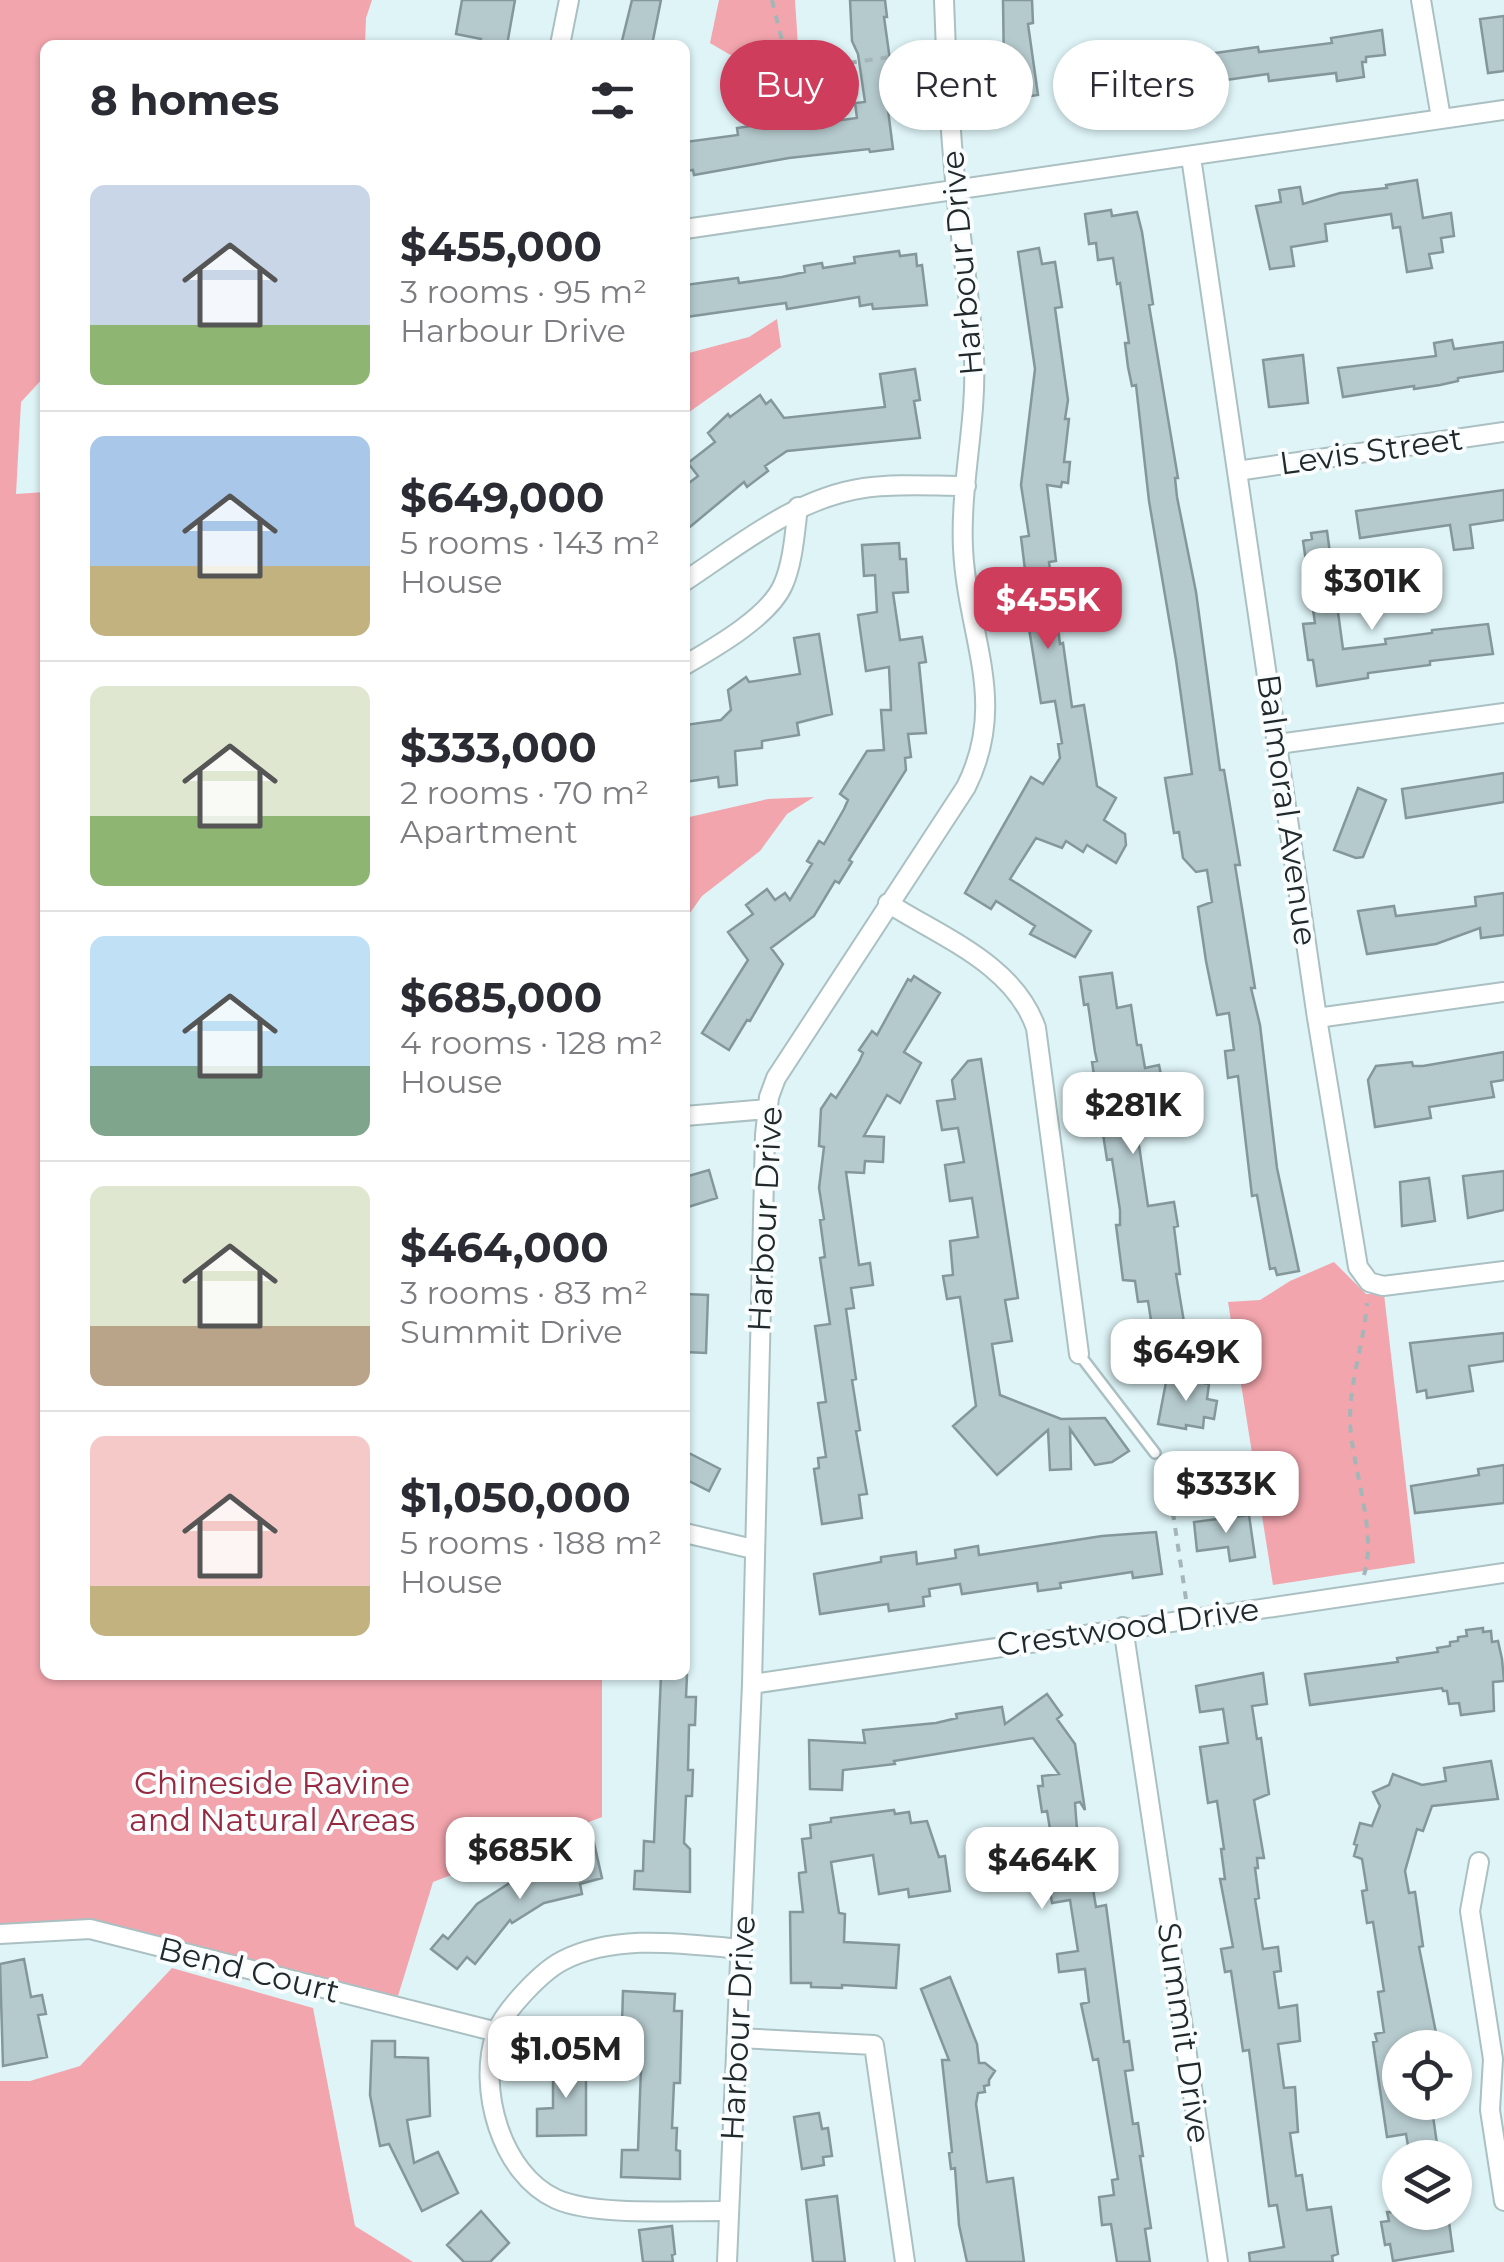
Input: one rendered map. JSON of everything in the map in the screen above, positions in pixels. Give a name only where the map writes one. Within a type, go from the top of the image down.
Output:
[{"type":"street","points":[[561,40],[569,0]]},
{"type":"street","name":"Harbour Drive","points":[[944,0],[946,40]]},
{"type":"street","points":[[1421,0],[1441,118]]},
{"type":"street","points":[[690,228],[1504,110]]},
{"type":"street","name":"Harbour Drive","points":[[727,2262],[752,1684],[768,1109],[776,1078],[966,788],[985,736],[986,695],[964,562],[974,360],[952,130]]},
{"type":"street","name":"Balmoral Avenue","points":[[1191,156],[1352,1249],[1369,1282]]},
{"type":"street","name":"Levis Street","points":[[1237,471],[1504,432]]},
{"type":"street","points":[[690,578],[798,507],[866,488],[966,486]]},
{"type":"street","points":[[690,662],[716,647],[776,597],[784,584],[798,507]]},
{"type":"street","points":[[1278,744],[1504,713]]},
{"type":"street","points":[[888,903],[1002,975],[1029,1008],[1036,1028],[1079,1354]]},
{"type":"street","points":[[1318,1018],[1504,992]]},
{"type":"street","points":[[690,1116],[768,1109]]},
{"type":"street","points":[[1369,1282],[1398,1286],[1504,1271]]},
{"type":"street","points":[[690,1534],[753,1549]]},
{"type":"street","name":"Crestwood Drive","points":[[752,1684],[1504,1572]]},
{"type":"street","name":"Summit Drive","points":[[1123,1627],[1218,2262]]},
{"type":"street","points":[[1480,1862],[1470,1911],[1499,2058],[1490,2110],[1504,2201]]},
{"type":"street","name":"Bend Court","points":[[0,1934],[90,1929],[496,2032]]},
{"type":"street","points":[[729,2211],[588,2207],[556,2199],[534,2186],[516,2165],[496,2124],[492,2070],[496,2032],[521,1998],[547,1972],[582,1954],[629,1944],[742,1949]]},
{"type":"street","points":[[738,2038],[874,2045],[905,2262]]},
{"type":"lane","points":[[1079,1354],[1155,1453]]},
{"type":"path","points":[[772,0],[787,62],[800,70],[879,59]]},
{"type":"path","points":[[1358,1594],[1368,1564],[1350,1420],[1369,1282]]},
{"type":"path","points":[[1155,1453],[1168,1474],[1189,1618]]},
{"type":"green space","name":"Chineside Ravine and Natural Areas","points":[[0,0],[372,0],[365,40],[40,40],[40,381],[21,402],[16,494],[40,492],[40,1680],[602,1680],[602,1817],[433,1882],[398,1996],[101,1924],[0,1924]]},
{"type":"green space","points":[[719,0],[795,0],[798,40],[720,40],[720,49],[710,43]]},
{"type":"green space","points":[[777,319],[781,347],[690,411],[690,353],[749,337]]},
{"type":"green space","points":[[814,797],[787,814],[760,851],[702,896],[690,913],[690,817],[768,799]]},
{"type":"green space","points":[[1334,1262],[1366,1294],[1384,1294],[1415,1563],[1273,1585],[1228,1302],[1260,1300],[1290,1281]]},
{"type":"green space","points":[[172,1968],[313,2008],[355,2226],[413,2262],[0,2262],[0,2081],[30,2081],[80,2066]]},
{"type":"building","points":[[462,0],[515,0],[508,40],[481,40],[456,34]]},
{"type":"building","points":[[632,0],[661,0],[653,40],[622,40]]},
{"type":"building","points":[[850,0],[885,0],[887,40],[879,40],[879,130],[891,130],[893,149],[789,158],[694,175],[690,170],[690,141],[738,135],[737,130],[859,130],[859,103],[865,102],[859,40],[852,40]]},
{"type":"building","points":[[1003,0],[1032,0],[1030,40],[1004,40]]},
{"type":"building","points":[[1504,16],[1504,71],[1488,73],[1480,19]]},
{"type":"building","points":[[1382,30],[1385,55],[1366,57],[1366,62],[1362,62],[1364,77],[1337,81],[1336,73],[1269,81],[1268,74],[1229,80],[1229,51],[1258,47],[1259,52],[1332,43],[1331,38]]},
{"type":"building","points":[[1033,60],[1038,95],[1033,96]]},
{"type":"building","points":[[1417,180],[1423,218],[1451,213],[1454,236],[1441,238],[1443,252],[1429,254],[1432,268],[1407,272],[1400,227],[1393,228],[1391,214],[1325,224],[1327,241],[1291,247],[1294,266],[1270,269],[1256,206],[1281,202],[1279,190],[1300,187],[1303,204],[1340,193]]},
{"type":"building","points":[[1111,210],[1112,216],[1137,212],[1142,232],[1153,304],[1149,305],[1178,478],[1177,497],[1196,592],[1220,770],[1224,770],[1240,865],[1235,865],[1277,1168],[1299,1271],[1277,1275],[1275,1268],[1270,1269],[1257,1195],[1252,1196],[1238,1076],[1228,1078],[1225,1051],[1234,1050],[1229,1013],[1217,1015],[1206,961],[1198,907],[1212,902],[1207,870],[1196,872],[1183,858],[1179,832],[1174,833],[1165,778],[1192,774],[1149,501],[1136,385],[1132,386],[1128,367],[1125,343],[1129,343],[1120,283],[1117,284],[1113,258],[1098,260],[1096,243],[1089,244],[1085,214]]},
{"type":"building","points":[[1039,248],[1042,264],[1055,262],[1062,307],[1055,308],[1068,400],[1064,462],[1070,462],[1068,483],[1062,482],[1061,487],[1047,485],[1056,561],[1049,562],[1060,644],[1063,643],[1072,707],[1084,705],[1097,786],[1116,798],[1104,820],[1125,834],[1126,845],[1116,863],[1087,845],[1083,852],[1066,841],[1062,848],[1036,838],[1010,879],[1091,931],[1075,957],[1030,934],[1035,926],[996,901],[991,909],[965,893],[1031,777],[1043,784],[1060,758],[1058,744],[1062,743],[1055,701],[1041,703],[1021,579],[1026,578],[1021,537],[1029,536],[1021,485],[1035,369],[1018,252]]},
{"type":"building","points":[[899,251],[900,256],[916,254],[917,266],[922,265],[927,305],[873,309],[872,304],[860,306],[859,297],[787,309],[786,303],[690,316],[690,284],[782,277],[805,272],[804,266],[822,263],[823,268],[855,263],[854,257]]},
{"type":"building","points":[[1452,340],[1454,349],[1504,342],[1504,371],[1440,385],[1343,397],[1338,368],[1436,356],[1434,343]]},
{"type":"building","points":[[1303,355],[1308,403],[1269,407],[1263,360]]},
{"type":"building","points":[[915,369],[920,400],[914,401],[920,438],[787,451],[765,466],[768,471],[747,487],[744,482],[690,527],[690,482],[698,476],[690,461],[715,442],[708,433],[728,414],[730,417],[760,395],[766,404],[771,400],[784,418],[885,407],[880,374]]},
{"type":"building","points":[[1504,490],[1504,520],[1470,525],[1473,548],[1454,550],[1450,525],[1360,538],[1356,511]]},
{"type":"building","points":[[1327,531],[1343,649],[1386,644],[1385,639],[1432,630],[1488,624],[1493,654],[1430,661],[1430,665],[1368,673],[1368,678],[1317,686],[1313,660],[1308,660],[1303,624],[1315,623],[1303,541],[1312,539],[1311,533]]},
{"type":"building","points":[[899,543],[900,559],[906,559],[908,592],[893,593],[900,640],[922,637],[926,662],[919,663],[926,733],[908,734],[911,757],[905,758],[906,770],[849,860],[852,862],[839,883],[835,881],[814,916],[771,948],[783,964],[729,1050],[702,1033],[748,960],[728,932],[753,914],[746,905],[767,889],[775,900],[785,893],[790,900],[812,864],[807,861],[819,841],[824,844],[844,809],[848,800],[840,794],[867,751],[884,750],[881,710],[891,710],[889,667],[866,671],[858,615],[877,612],[875,575],[864,576],[862,545]]},
{"type":"building","points":[[819,634],[832,714],[797,723],[799,735],[762,741],[762,748],[735,751],[737,785],[719,787],[718,777],[690,781],[690,724],[721,720],[731,710],[728,690],[746,677],[749,682],[800,674],[794,638]]},
{"type":"building","points":[[1504,773],[1504,802],[1406,818],[1402,789]]},
{"type":"building","points":[[1358,788],[1386,800],[1363,857],[1356,858],[1334,850]]},
{"type":"building","points":[[1504,893],[1504,935],[1481,938],[1480,928],[1436,944],[1367,954],[1358,911],[1394,906],[1396,916],[1476,906],[1475,897]]},
{"type":"building","points":[[1112,973],[1117,1008],[1131,1005],[1145,1068],[1159,1065],[1163,1085],[1146,1088],[1149,1110],[1134,1112],[1148,1206],[1174,1202],[1180,1274],[1176,1274],[1186,1334],[1154,1339],[1148,1301],[1138,1302],[1135,1281],[1123,1280],[1116,1225],[1120,1225],[1120,1210],[1112,1159],[1107,1160],[1092,1062],[1097,1061],[1080,977]]},
{"type":"building","points":[[914,976],[940,993],[904,1052],[921,1063],[900,1103],[887,1095],[864,1136],[884,1137],[883,1162],[865,1161],[864,1173],[846,1172],[859,1265],[870,1263],[873,1285],[851,1288],[854,1308],[846,1309],[856,1379],[852,1380],[860,1430],[856,1431],[867,1494],[859,1495],[862,1518],[822,1524],[814,1469],[819,1468],[818,1458],[826,1457],[818,1403],[826,1402],[815,1326],[830,1324],[820,1258],[825,1257],[819,1188],[824,1147],[819,1146],[821,1109],[831,1094],[836,1098],[859,1062],[863,1053],[859,1050],[872,1031],[877,1035],[908,979],[911,981]]},
{"type":"building","points":[[1504,1052],[1504,1080],[1491,1082],[1494,1097],[1429,1107],[1431,1118],[1375,1127],[1368,1080],[1376,1066],[1412,1062],[1413,1066],[1423,1066]]},
{"type":"building","points":[[981,1059],[1018,1298],[1005,1300],[1012,1341],[992,1344],[1000,1395],[1061,1419],[1105,1418],[1129,1451],[1112,1462],[1095,1465],[1070,1429],[1071,1469],[1050,1470],[1048,1430],[997,1475],[953,1426],[976,1406],[960,1297],[947,1299],[943,1276],[953,1275],[950,1241],[978,1237],[972,1198],[950,1201],[945,1165],[964,1162],[958,1128],[942,1130],[937,1101],[955,1099],[952,1080],[968,1061]]},
{"type":"building","points":[[709,1170],[717,1198],[690,1206],[690,1176]]},
{"type":"building","points":[[1504,1171],[1504,1210],[1468,1218],[1463,1176]]},
{"type":"building","points":[[1429,1178],[1435,1221],[1402,1226],[1400,1182]]},
{"type":"building","points":[[690,1294],[708,1295],[706,1353],[690,1352]]},
{"type":"building","points":[[1504,1333],[1504,1361],[1469,1366],[1473,1391],[1427,1398],[1426,1390],[1417,1392],[1410,1343]]},
{"type":"building","points":[[1167,1377],[1209,1384],[1207,1399],[1217,1401],[1214,1419],[1204,1417],[1203,1428],[1158,1424]]},
{"type":"building","points":[[690,1454],[720,1469],[709,1491],[690,1482]]},
{"type":"building","points":[[1504,1465],[1504,1503],[1415,1513],[1411,1486],[1479,1475],[1478,1469]]},
{"type":"building","points":[[1249,1515],[1255,1557],[1230,1561],[1228,1547],[1197,1551],[1194,1522]]},
{"type":"building","points":[[1156,1532],[1162,1574],[1133,1578],[1132,1572],[1060,1583],[1061,1588],[1038,1591],[1037,1583],[962,1594],[960,1584],[929,1589],[930,1596],[923,1597],[924,1606],[889,1611],[888,1604],[820,1614],[814,1574],[881,1562],[881,1557],[916,1552],[917,1564],[956,1558],[955,1550],[978,1546],[979,1555]]},
{"type":"building","points":[[1483,1628],[1483,1632],[1491,1631],[1492,1642],[1498,1641],[1502,1659],[1504,1681],[1493,1682],[1494,1711],[1461,1715],[1459,1703],[1449,1704],[1447,1691],[1442,1688],[1310,1705],[1305,1674],[1398,1662],[1397,1658],[1438,1652],[1437,1648],[1467,1636],[1466,1630]]},
{"type":"building","points":[[1263,1673],[1267,1704],[1252,1706],[1269,1794],[1254,1800],[1264,1858],[1257,1858],[1259,1898],[1255,1899],[1263,1949],[1278,1947],[1281,1971],[1274,1972],[1279,2008],[1297,2005],[1300,2041],[1278,2044],[1284,2088],[1295,2087],[1298,2132],[1290,2133],[1296,2176],[1302,2175],[1307,2210],[1331,2207],[1338,2254],[1332,2256],[1333,2262],[1250,2262],[1249,2253],[1284,2247],[1277,2205],[1269,2206],[1249,2050],[1243,2051],[1231,1971],[1225,1972],[1221,1949],[1233,1947],[1220,1879],[1225,1879],[1224,1849],[1217,1801],[1208,1803],[1200,1747],[1228,1743],[1223,1709],[1200,1712],[1196,1686]]},
{"type":"building","points":[[661,1680],[687,1680],[686,1697],[696,1697],[695,1725],[689,1725],[692,1796],[686,1796],[684,1843],[690,1849],[690,1892],[634,1889],[635,1871],[643,1871],[644,1841],[654,1842]]},
{"type":"building","points":[[1047,1694],[1062,1715],[1057,1719],[1075,1744],[1085,1810],[1080,1802],[1075,1803],[1078,1843],[1085,1842],[1096,1907],[1106,1905],[1124,2042],[1129,2041],[1133,2070],[1125,2071],[1133,2124],[1138,2123],[1143,2156],[1151,2228],[1145,2229],[1150,2262],[1117,2262],[1111,2224],[1102,2225],[1099,2197],[1114,2195],[1112,2180],[1118,2179],[1098,2059],[1093,2060],[1081,2004],[1089,2002],[1085,1969],[1059,1972],[1057,1954],[1078,1951],[1070,1900],[1052,1903],[1044,1848],[1053,1847],[1038,1786],[1043,1786],[1042,1776],[1059,1774],[1033,1738],[843,1770],[842,1790],[810,1789],[809,1740],[865,1743],[863,1730],[936,1723],[957,1718],[956,1714],[1002,1707],[1005,1724]]},
{"type":"building","points":[[1491,1761],[1498,1799],[1432,1806],[1423,1831],[1417,1829],[1405,1871],[1409,1893],[1415,1892],[1423,1946],[1419,1947],[1435,2030],[1384,2030],[1378,1992],[1384,1991],[1373,1922],[1367,1923],[1362,1859],[1354,1856],[1354,1844],[1360,1823],[1372,1826],[1380,1806],[1373,1792],[1389,1785],[1393,1774],[1422,1785],[1446,1781],[1444,1768]]},
{"type":"building","points":[[894,1810],[895,1814],[909,1812],[911,1823],[927,1821],[939,1857],[945,1856],[950,1891],[909,1897],[908,1889],[879,1894],[873,1855],[831,1862],[839,1913],[845,1914],[844,1942],[899,1945],[896,1988],[811,1987],[811,1983],[791,1983],[790,1912],[803,1912],[799,1873],[806,1872],[802,1839],[811,1838],[810,1825],[831,1822],[831,1818]]},
{"type":"building","points":[[594,1843],[602,1878],[580,1884],[582,1894],[544,1903],[512,1923],[510,1920],[475,1964],[467,1957],[457,1969],[431,1949],[443,1935],[448,1939],[477,1904],[550,1857],[549,1854]]},
{"type":"building","points":[[24,1959],[31,1997],[42,1995],[46,2014],[38,2015],[47,2057],[3,2066],[0,1964]]},
{"type":"building","points":[[950,1977],[977,2044],[979,2063],[995,2071],[989,2085],[984,2086],[985,2092],[978,2093],[976,2104],[987,2182],[1013,2178],[1024,2262],[967,2262],[959,2225],[955,2168],[951,2169],[949,2153],[952,2152],[942,2060],[949,2060],[921,1989]]},
{"type":"building","points":[[623,1991],[675,1994],[674,2011],[682,2011],[680,2083],[674,2083],[672,2128],[677,2128],[680,2179],[621,2177],[622,2150],[638,2150],[642,2041],[628,2040],[629,2025],[622,2024]]},
{"type":"building","points":[[1382,2032],[1382,2103],[1373,2042],[1377,2041],[1375,2034]]},
{"type":"building","points":[[372,2041],[395,2041],[395,2057],[428,2058],[430,2116],[407,2120],[414,2163],[438,2152],[458,2193],[422,2211],[389,2144],[380,2146],[370,2095]]},
{"type":"building","points":[[553,2059],[586,2059],[586,2135],[537,2136],[537,2109],[553,2108]]},
{"type":"building","points":[[819,2113],[822,2129],[828,2128],[832,2156],[823,2157],[824,2165],[802,2169],[794,2117]]},
{"type":"building","points":[[1384,2120],[1434,2120],[1436,2140],[1407,2140],[1406,2134],[1387,2137]]},
{"type":"building","points":[[837,2196],[845,2262],[813,2262],[806,2200]]},
{"type":"building","points":[[481,2211],[509,2243],[490,2262],[464,2262],[447,2245]]},
{"type":"building","points":[[672,2226],[673,2262],[643,2262],[639,2230]]},
{"type":"building","points":[[1382,2230],[1450,2230],[1453,2251],[1393,2261],[1390,2244],[1385,2245]]}]
